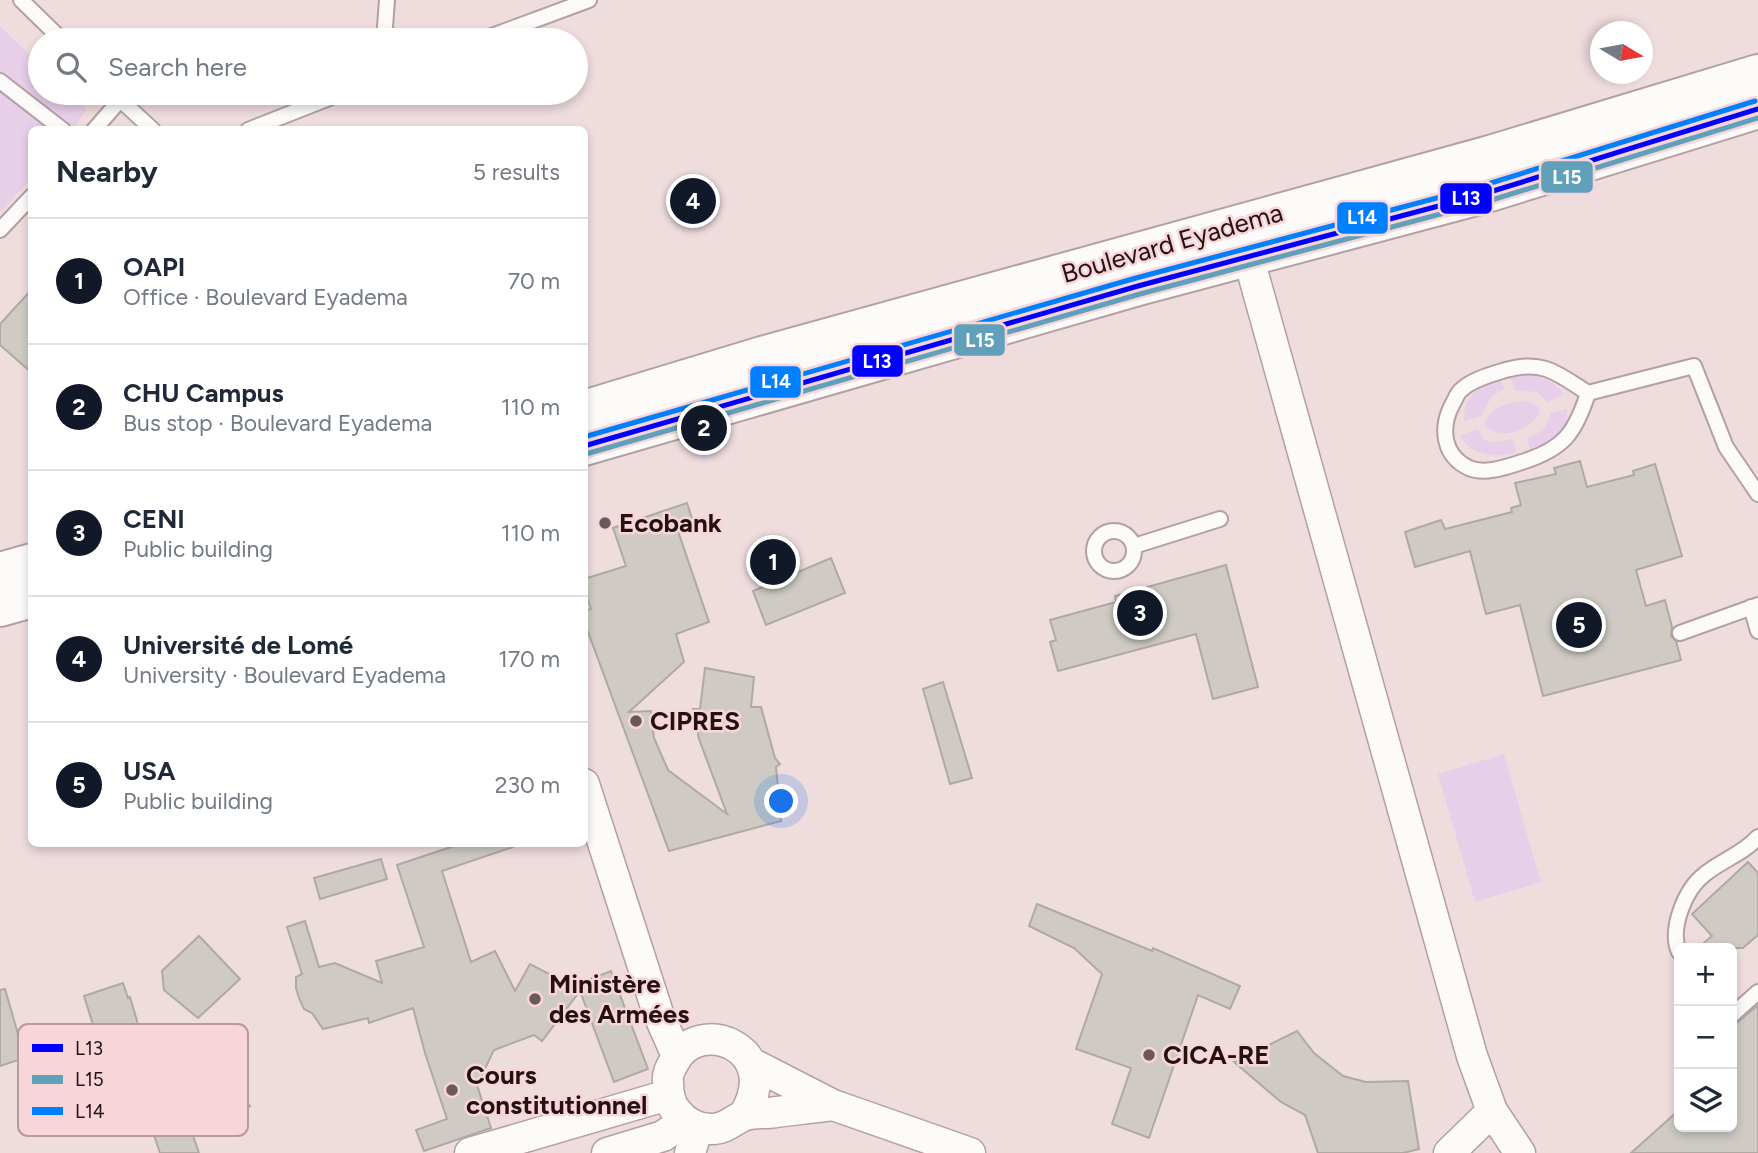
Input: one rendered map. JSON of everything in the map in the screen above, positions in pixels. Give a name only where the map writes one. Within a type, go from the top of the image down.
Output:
[{"type":"highway","name":"Boulevard Eyadema","points":[[588,445],[1126,290],[1244,241],[1490,155],[1758,74]]},
{"type":"highway","name":"Boulevard Eyadema","points":[[588,409],[762,356],[1244,241],[1480,195],[1758,109]]},
{"type":"highway","points":[[0,572],[28,564]]},
{"type":"highway","points":[[0,607],[28,599]]},
{"type":"street","points":[[1244,241],[1468,1042],[1492,1111],[1520,1153]]},
{"type":"street","points":[[588,795],[658,1013],[677,1056]]},
{"type":"street","points":[[607,1153],[663,1136],[691,1134],[730,1125],[744,1115],[753,1099],[756,1081],[751,1063],[742,1051],[730,1043],[701,1041],[688,1046],[677,1056],[667,1074],[668,1095],[691,1134]]},
{"type":"street","points":[[751,1063],[834,1105],[970,1153]]},
{"type":"street","points":[[470,1153],[668,1095]]},
{"type":"street","points":[[744,1115],[834,1105]]},
{"type":"street","points":[[1449,1153],[1492,1111]]},
{"type":"lane","points":[[22,0],[50,28]]},
{"type":"lane","points":[[385,28],[387,0]]},
{"type":"lane","points":[[513,28],[589,0]]},
{"type":"lane","points":[[0,81],[28,103]]},
{"type":"lane","points":[[31,105],[58,126]]},
{"type":"lane","points":[[97,126],[111,105]]},
{"type":"lane","points":[[125,105],[149,126]]},
{"type":"lane","points":[[258,126],[312,105]]},
{"type":"lane","points":[[0,230],[28,200]]},
{"type":"lane","points":[[1588,393],[1580,420],[1563,443],[1544,455],[1497,470],[1471,469],[1453,455],[1444,435],[1446,416],[1460,391],[1481,378],[1511,368],[1530,366],[1547,369],[1588,393],[1694,366],[1726,447],[1758,494]]},
{"type":"lane","points":[[1134,545],[1220,519]]},
{"type":"lane","points":[[1680,633],[1755,606],[1758,631]]},
{"type":"lane","points":[[1677,943],[1681,908],[1693,887],[1703,875],[1731,859],[1758,837]]},
{"type":"lane","points":[[1737,1011],[1758,992]]},
{"type":"shaded area","points":[[0,26],[28,53],[28,105],[82,105],[87,110],[75,126],[28,126],[28,182],[0,213]]},
{"type":"shaded area","points":[[1524,375],[1547,380],[1564,394],[1548,402],[1537,392],[1514,390],[1512,378]]},
{"type":"shaded area","points":[[1499,377],[1505,389],[1492,396],[1481,416],[1464,421],[1469,399],[1479,389]]},
{"type":"shaded area","points":[[1527,401],[1539,407],[1540,413],[1529,425],[1505,434],[1490,430],[1484,424],[1491,413],[1501,406]]},
{"type":"shaded area","points":[[1567,409],[1562,431],[1551,441],[1530,451],[1527,438],[1543,429],[1550,413]]},
{"type":"shaded area","points":[[1478,429],[1485,440],[1495,442],[1513,439],[1517,453],[1493,455],[1471,448],[1460,436]]},
{"type":"shaded area","points":[[1504,754],[1541,882],[1475,902],[1438,774]]},
{"type":"building","points":[[28,293],[28,370],[0,345],[0,324]]},
{"type":"building","points":[[1580,461],[1587,487],[1634,475],[1633,471],[1655,464],[1682,556],[1636,570],[1646,606],[1665,600],[1672,627],[1671,636],[1676,641],[1681,660],[1543,696],[1520,605],[1486,614],[1470,551],[1415,567],[1405,532],[1441,520],[1445,529],[1512,512],[1511,508],[1521,505],[1515,483],[1556,474],[1554,468]]},
{"type":"building","points":[[687,503],[694,525],[678,531],[709,622],[676,634],[684,662],[629,712],[651,711],[654,738],[668,770],[727,814],[699,739],[693,709],[700,709],[705,668],[754,677],[751,707],[761,707],[775,758],[780,764],[776,767],[781,821],[669,851],[588,632],[588,610],[591,609],[588,600],[588,578],[626,566],[613,528]]},
{"type":"building","points":[[831,558],[845,593],[766,625],[753,591]]},
{"type":"building","points":[[1226,565],[1258,687],[1213,699],[1196,634],[1058,671],[1050,642],[1056,640],[1050,620],[1116,602],[1115,596]]},
{"type":"building","points":[[943,682],[972,778],[950,784],[923,689]]},
{"type":"building","points":[[451,847],[513,847],[442,871],[471,962],[495,951],[515,991],[530,964],[580,990],[577,984],[611,971],[648,1069],[614,1082],[580,991],[542,1041],[534,1035],[494,1050],[477,1085],[491,1128],[424,1151],[416,1130],[447,1119],[413,1008],[369,1023],[368,1018],[323,1029],[312,1013],[304,1009],[299,998],[296,977],[302,974],[287,927],[305,921],[319,967],[335,963],[382,983],[376,961],[424,947],[397,865]]},
{"type":"building","points":[[381,859],[387,879],[320,899],[314,878]]},
{"type":"building","points":[[1748,862],[1758,873],[1758,935],[1743,948],[1737,948],[1737,943],[1704,943],[1712,936],[1692,914]]},
{"type":"building","points":[[1037,904],[1152,951],[1153,948],[1240,986],[1230,1009],[1198,995],[1149,1138],[1112,1124],[1131,1068],[1076,1049],[1102,974],[1074,948],[1029,926]]},
{"type":"building","points":[[199,936],[240,979],[198,1018],[164,990],[162,971]]},
{"type":"building","points":[[123,983],[138,1024],[93,1024],[84,996]]},
{"type":"building","points":[[5,989],[18,1034],[18,1060],[0,1066],[0,990]]},
{"type":"building","points":[[1758,1005],[1758,1153],[1631,1153],[1674,1114],[1674,1132],[1737,1132],[1738,1022]]},
{"type":"building","points":[[1297,1031],[1314,1053],[1343,1076],[1366,1082],[1408,1081],[1419,1149],[1403,1153],[1318,1153],[1305,1115],[1281,1102],[1234,1062]]},
{"type":"building","points":[[154,1136],[193,1136],[199,1153],[160,1153]]},
{"type":"transit line","name":"L14","points":[[588,436],[1136,278],[1478,187],[1755,101]]},
{"type":"transit line","name":"L13","points":[[588,445],[1138,286],[1480,195],[1758,109]]},
{"type":"transit line","name":"L15","points":[[588,453],[1140,294],[1482,203],[1758,118]]},
{"type":"place","name":"Université de Lomé","points":[[693,201]]},
{"type":"place","name":"CHU Campus","points":[[704,428]]},
{"type":"place","name":"Ecobank","points":[[605,523]]},
{"type":"place","name":"OAPI","points":[[773,562]]},
{"type":"place","name":"CENI","points":[[1140,613]]},
{"type":"place","name":"USA","points":[[1579,625]]},
{"type":"place","name":"CIPRES","points":[[636,721]]},
{"type":"place","name":"Ministère des Armées","points":[[535,999]]},
{"type":"place","name":"CICA-RE","points":[[1149,1055]]},
{"type":"place","name":"Cours constitutionnel","points":[[452,1090]]}]
